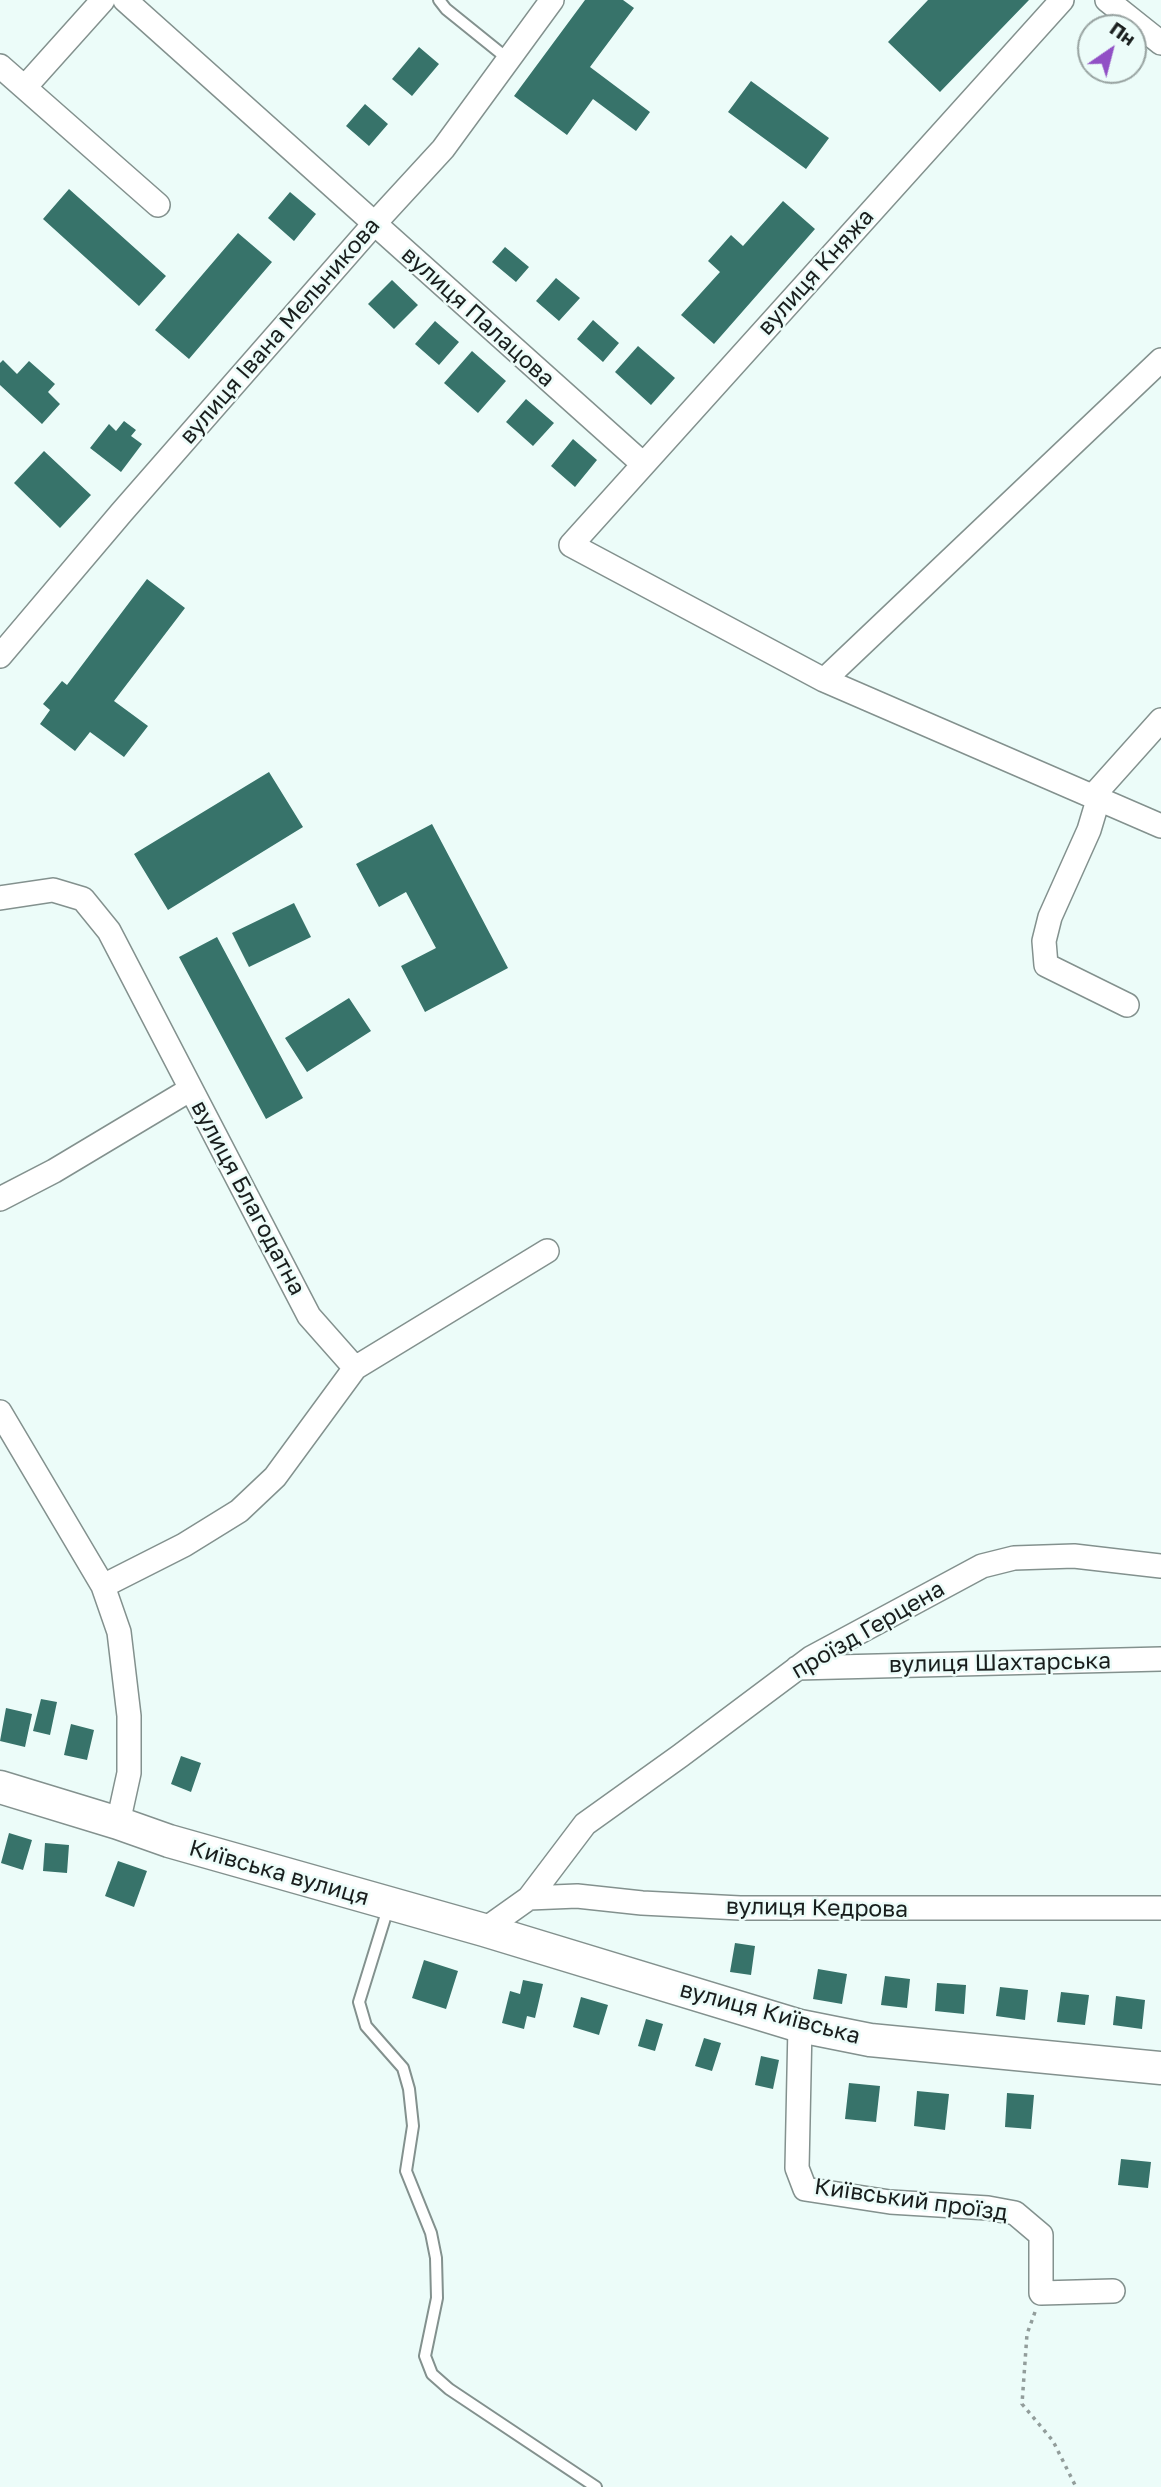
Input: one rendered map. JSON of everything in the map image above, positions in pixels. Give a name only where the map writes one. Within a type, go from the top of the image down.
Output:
[{"type":"main road","points":[[0,1787],[118,1823]]},
{"type":"main road","name":"Київська вулиця","points":[[118,1823],[169,1841],[389,1905]]},
{"type":"main road","name":"вулиця Київська","points":[[389,1905],[484,1930],[800,2026],[870,2040],[1161,2068]]},
{"type":"street","points":[[26,87],[103,0]]},
{"type":"street","name":"вулиця Палацова","points":[[125,0],[643,464]]},
{"type":"street","name":"вулиця Івана Мельникова","points":[[0,656],[121,512],[443,149],[552,0]]},
{"type":"street","name":"вулиця Княжа","points":[[824,680],[571,545],[1062,0]]},
{"type":"street","points":[[1107,0],[1161,43]]},
{"type":"street","points":[[0,66],[158,205]]},
{"type":"street","points":[[1161,359],[824,680],[1161,827]]},
{"type":"street","points":[[1127,1005],[1046,965],[1044,941],[1050,917],[1089,830],[1095,798],[1161,720]]},
{"type":"street","name":"вулиця Благодатна","points":[[0,898],[53,890],[83,899],[108,932],[309,1316],[355,1368]]},
{"type":"street","points":[[0,1199],[54,1171],[191,1089]]},
{"type":"street","points":[[103,1586],[184,1545],[239,1511],[275,1477],[355,1368],[547,1251]]},
{"type":"street","points":[[0,1412],[103,1586],[120,1632],[129,1716],[129,1773],[118,1823]]},
{"type":"street","name":"проїзд Герцена","points":[[529,1898],[585,1824],[797,1668],[982,1566],[1014,1559],[1074,1556],[1161,1566]]},
{"type":"street","name":"вулиця Шахтарська","points":[[797,1668],[1161,1659]]},
{"type":"street","name":"вулиця Кедрова","points":[[529,1898],[577,1896],[642,1903],[740,1908],[1161,1908]]},
{"type":"street","points":[[484,1930],[529,1898]]},
{"type":"street","name":"Київський проїзд","points":[[800,2026],[797,2168],[805,2189],[877,2200],[988,2208],[1015,2213],[1041,2235],[1041,2293]]},
{"type":"street","points":[[1041,2293],[1112,2291]]},
{"type":"lane","points":[[439,0],[446,9],[508,59]]},
{"type":"lane","points":[[389,1905],[359,2002],[366,2026],[403,2068],[409,2089],[413,2126],[406,2171],[431,2233],[436,2258],[437,2298],[425,2356],[432,2374],[449,2389],[596,2487]]},
{"type":"path","points":[[1041,2293],[1027,2334],[1022,2404],[1053,2441],[1076,2487]]},
{"type":"building","points":[[585,0],[623,0],[634,8],[590,67],[650,112],[636,131],[593,99],[567,135],[514,96]]},
{"type":"building","points":[[928,0],[1029,0],[940,92],[888,42]]},
{"type":"building","points":[[419,47],[439,64],[412,96],[392,79]]},
{"type":"building","points":[[751,81],[829,138],[806,169],[728,112]]},
{"type":"building","points":[[365,104],[388,124],[369,146],[346,126]]},
{"type":"building","points":[[69,189],[166,276],[139,306],[43,219]]},
{"type":"building","points":[[290,192],[316,214],[294,241],[268,218]]},
{"type":"building","points":[[783,201],[815,229],[714,344],[681,315],[720,272],[708,261],[731,235],[743,246]]},
{"type":"building","points":[[238,233],[272,262],[189,359],[155,330]]},
{"type":"building","points":[[505,247],[529,267],[516,282],[492,262]]},
{"type":"building","points":[[556,278],[580,298],[559,321],[536,301]]},
{"type":"building","points":[[392,280],[418,305],[394,329],[368,304]]},
{"type":"building","points":[[593,320],[619,343],[603,362],[577,339]]},
{"type":"building","points":[[435,321],[459,342],[439,365],[415,344]]},
{"type":"building","points":[[638,346],[675,378],[651,405],[615,372]]},
{"type":"building","points":[[472,351],[506,381],[478,413],[444,383]]},
{"type":"building","points":[[3,360],[17,374],[29,361],[55,384],[48,392],[60,404],[42,424],[0,385],[0,363]]},
{"type":"building","points":[[526,399],[554,423],[533,446],[506,422]]},
{"type":"building","points":[[124,421],[136,430],[131,436],[142,444],[121,472],[90,448],[109,424],[116,431]]},
{"type":"building","points":[[573,439],[597,460],[575,487],[551,466]]},
{"type":"building","points":[[44,451],[91,495],[60,528],[14,483]]},
{"type":"building","points":[[147,579],[185,608],[114,701],[148,726],[124,757],[90,732],[75,751],[40,724],[50,710],[43,704],[62,681],[67,685]]},
{"type":"building","points":[[269,772],[303,827],[168,910],[134,854]]},
{"type":"building","points":[[432,824],[508,968],[425,1012],[401,966],[436,948],[406,892],[379,907],[356,864]]},
{"type":"building","points":[[294,903],[311,937],[249,967],[232,933]]},
{"type":"building","points":[[217,937],[303,1098],[266,1119],[179,957]]},
{"type":"building","points":[[349,998],[371,1031],[307,1072],[285,1038]]},
{"type":"building","points":[[41,1699],[57,1702],[50,1735],[33,1731]]},
{"type":"building","points":[[6,1708],[32,1714],[25,1747],[0,1741]]},
{"type":"building","points":[[71,1724],[94,1730],[87,1760],[64,1755]]},
{"type":"building","points":[[181,1756],[201,1763],[191,1792],[171,1784]]},
{"type":"building","points":[[9,1833],[32,1840],[23,1870],[1,1863]]},
{"type":"building","points":[[45,1843],[69,1845],[67,1873],[43,1871]]},
{"type":"building","points":[[118,1861],[147,1871],[134,1907],[105,1896]]},
{"type":"building","points":[[735,1943],[755,1946],[751,1975],[730,1972]]},
{"type":"building","points":[[424,1960],[458,1971],[446,2009],[412,1998]]},
{"type":"building","points":[[818,1969],[847,1974],[842,2004],[813,1999]]},
{"type":"building","points":[[885,1976],[910,1979],[907,2008],[881,2005]]},
{"type":"building","points":[[523,1980],[543,1984],[535,2018],[527,2016],[524,2029],[502,2023],[510,1991],[520,1994]]},
{"type":"building","points":[[937,1983],[966,1985],[964,2014],[935,2011]]},
{"type":"building","points":[[1000,1987],[1028,1990],[1025,2020],[996,2016]]},
{"type":"building","points":[[1061,1992],[1089,1995],[1085,2025],[1057,2022]]},
{"type":"building","points":[[1116,1996],[1145,2000],[1142,2029],[1113,2025]]},
{"type":"building","points":[[581,1997],[608,2005],[599,2035],[573,2027]]},
{"type":"building","points":[[646,2019],[663,2024],[655,2051],[638,2046]]},
{"type":"building","points":[[704,2038],[721,2043],[712,2071],[695,2066]]},
{"type":"building","points":[[761,2056],[779,2060],[773,2089],[755,2085]]},
{"type":"building","points":[[849,2083],[880,2086],[876,2122],[845,2119]]},
{"type":"building","points":[[917,2091],[949,2094],[945,2130],[914,2126]]},
{"type":"building","points":[[1007,2093],[1034,2095],[1031,2129],[1005,2127]]},
{"type":"building","points":[[1121,2159],[1151,2162],[1148,2188],[1118,2185]]}]
